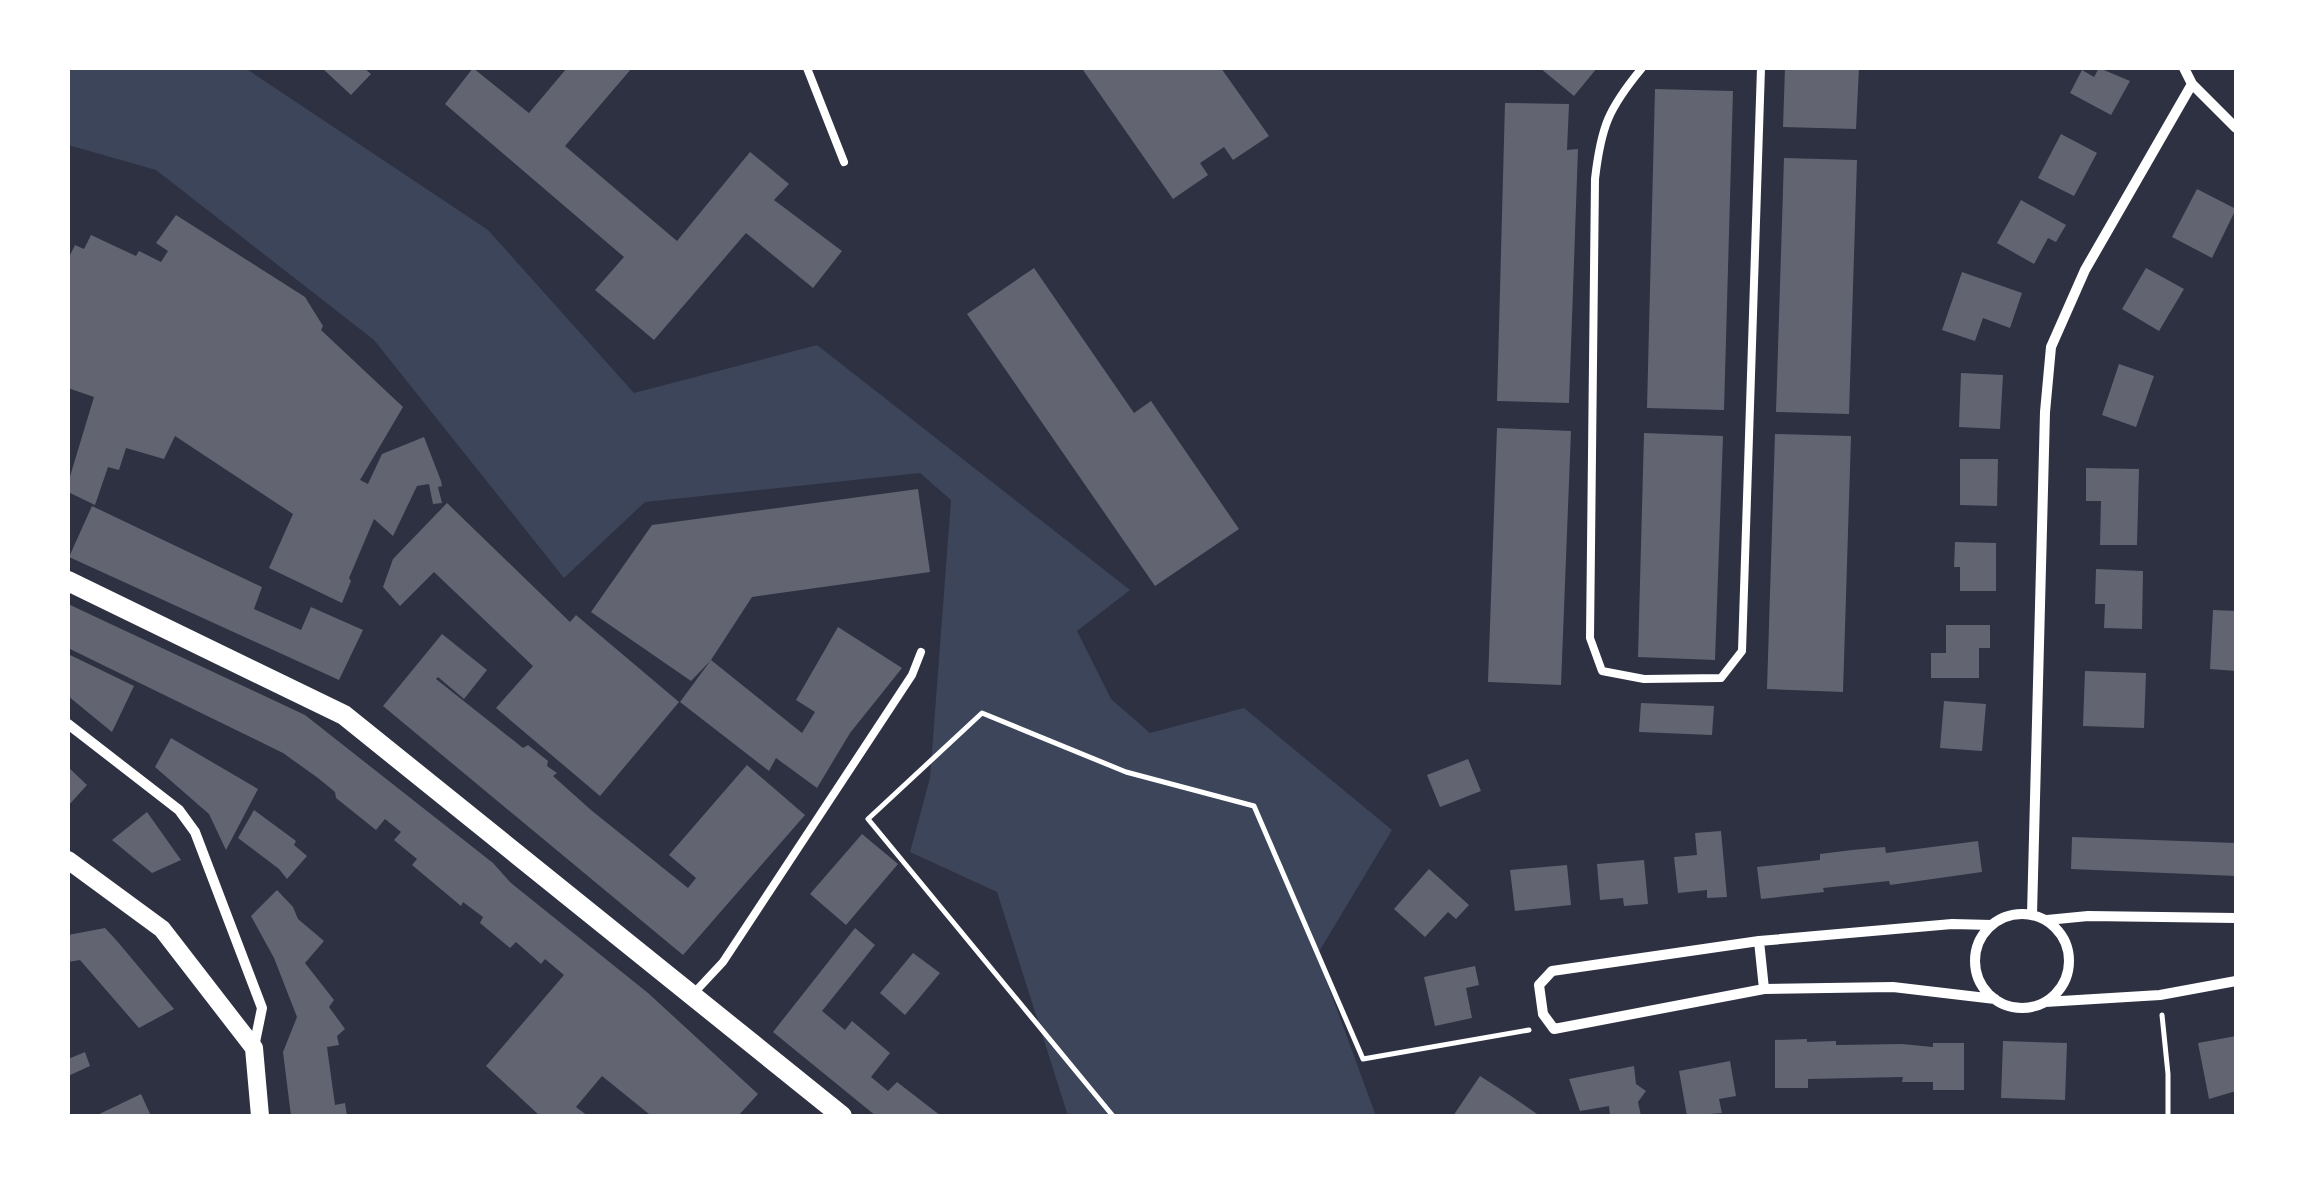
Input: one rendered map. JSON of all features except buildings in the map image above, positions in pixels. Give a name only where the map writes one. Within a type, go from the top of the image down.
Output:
[{"type":"main road","points":[[68,582],[344,715],[842,1116]]},
{"type":"street","points":[[2184,68],[2192,84],[2236,128]]},
{"type":"street","points":[[2032,915],[2045,412],[2051,347],[2086,270],[2192,84]]},
{"type":"street","points":[[68,724],[180,810],[195,832],[262,1008],[254,1048],[260,1116]]},
{"type":"street","points":[[68,862],[162,930],[254,1048]]},
{"type":"street","points":[[1995,1000],[1977,973],[1976,956],[1980,940],[2004,918],[2236,918]]},
{"type":"street","points":[[1992,925],[1952,924],[1759,941],[1552,971],[1539,985],[1543,1014],[1554,1029],[1764,989],[1893,987],[2029,1008],[2058,992],[2068,973],[2070,956],[2062,937],[2047,920]]},
{"type":"street","points":[[1759,941],[1764,989]]},
{"type":"street","points":[[2044,1002],[2160,996],[2236,981]]},
{"type":"lane","points":[[807,68],[844,162]]},
{"type":"lane","points":[[1642,68],[1624,89],[1600,132],[1595,179],[1590,638],[1602,671],[1644,680],[1721,678],[1742,651],[1761,68]]},
{"type":"lane","points":[[692,996],[723,962],[912,675],[921,652]]},
{"type":"path","points":[[1112,1116],[868,819],[982,713],[1126,772],[1254,806],[1363,1059],[1523,1030],[1554,1029]]},
{"type":"path","points":[[2160,996],[2168,1116]]},
{"type":"shaded area","points":[[68,68],[245,68],[488,230],[634,393],[817,345],[1130,590],[1077,631],[1111,699],[1150,733],[1244,708],[1392,830],[1317,955],[1376,1116],[1068,1116],[997,892],[910,852],[930,778],[951,500],[920,473],[645,502],[564,578],[374,340],[156,170],[68,145]]}]
